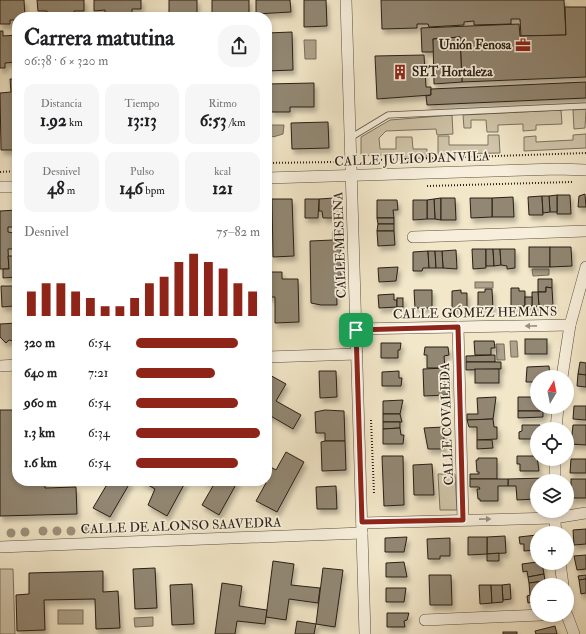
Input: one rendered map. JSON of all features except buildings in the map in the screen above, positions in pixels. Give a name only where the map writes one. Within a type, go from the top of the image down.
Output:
[{"type":"street","name":"CALLE MESENA","points":[[346,0],[365,634]]},
{"type":"street","name":"CALLE JULIO DANVILA","points":[[558,169],[586,163]]},
{"type":"street","name":"CALLE JULIO DANVILA","points":[[272,178],[558,169],[586,170]]},
{"type":"street","points":[[0,187],[12,187]]},
{"type":"street","points":[[413,237],[586,231]]},
{"type":"street","points":[[563,370],[570,325],[586,267]]},
{"type":"street","name":"CALLE GÓMEZ HEMANS","points":[[356,330],[570,325]]},
{"type":"street","name":"CALLE COVALEDA","points":[[458,327],[463,520]]},
{"type":"street","points":[[272,357],[357,354]]},
{"type":"street","points":[[0,366],[12,366]]},
{"type":"street","name":"CALLE DE ALONSO SAAVEDRA","points":[[574,513],[586,513]]},
{"type":"street","name":"CALLE DE ALONSO SAAVEDRA","points":[[0,547],[362,528],[530,516]]},
{"type":"street","points":[[425,620],[530,615]]},
{"type":"street","points":[[570,622],[574,634]]},
{"type":"lane","points":[[350,138],[388,115],[586,106]]},
{"type":"path","points":[[378,160],[586,153]]},
{"type":"path","points":[[272,163],[335,162]]},
{"type":"path","points":[[0,172],[12,171]]},
{"type":"path","points":[[423,186],[577,182]]},
{"type":"shaded area","points":[[304,40],[316,40],[316,59],[305,59]]},
{"type":"shaded area","points":[[586,109],[585,128],[574,129],[573,110]]},
{"type":"shaded area","points":[[561,110],[562,124],[536,125],[536,130],[523,131],[523,124],[498,125],[498,132],[487,132],[486,120],[471,120],[471,128],[464,128],[463,115]]},
{"type":"shaded area","points":[[452,115],[453,134],[437,135],[436,129],[386,131],[379,138],[380,149],[396,149],[396,137],[412,137],[413,149],[427,149],[427,158],[400,159],[400,154],[361,156],[361,137],[390,120]]},
{"type":"shaded area","points":[[272,125],[284,125],[283,134],[273,137]]},
{"type":"shaded area","points":[[586,134],[586,148],[524,151],[524,137],[536,136],[536,142],[573,140],[573,135]]},
{"type":"shaded area","points":[[488,135],[499,135],[500,153],[438,154],[438,136],[449,136],[449,145],[488,145]]},
{"type":"shaded area","points":[[532,269],[549,269],[549,275],[533,276]]},
{"type":"shaded area","points":[[475,282],[493,282],[493,288],[475,288]]},
{"type":"shaded area","points":[[510,341],[517,341],[518,357],[511,357]]},
{"type":"shaded area","points":[[496,344],[504,344],[505,360],[497,360]]},
{"type":"shaded area","points":[[438,474],[455,474],[457,510],[440,510]]},
{"type":"shaded area","points":[[0,569],[13,569],[15,634],[0,634]]},
{"type":"shaded area","points":[[58,610],[83,610],[83,624],[58,624]]},
{"type":"shaded area","points":[[153,617],[153,626],[135,627],[134,618]]},
{"type":"place","name":"Unión Fenosa","points":[[523,45]]},
{"type":"place","name":"SET Hortaleza","points":[[400,72]]},
{"type":"route","points":[[458,327],[463,520],[362,522],[356,330],[458,327]]}]
